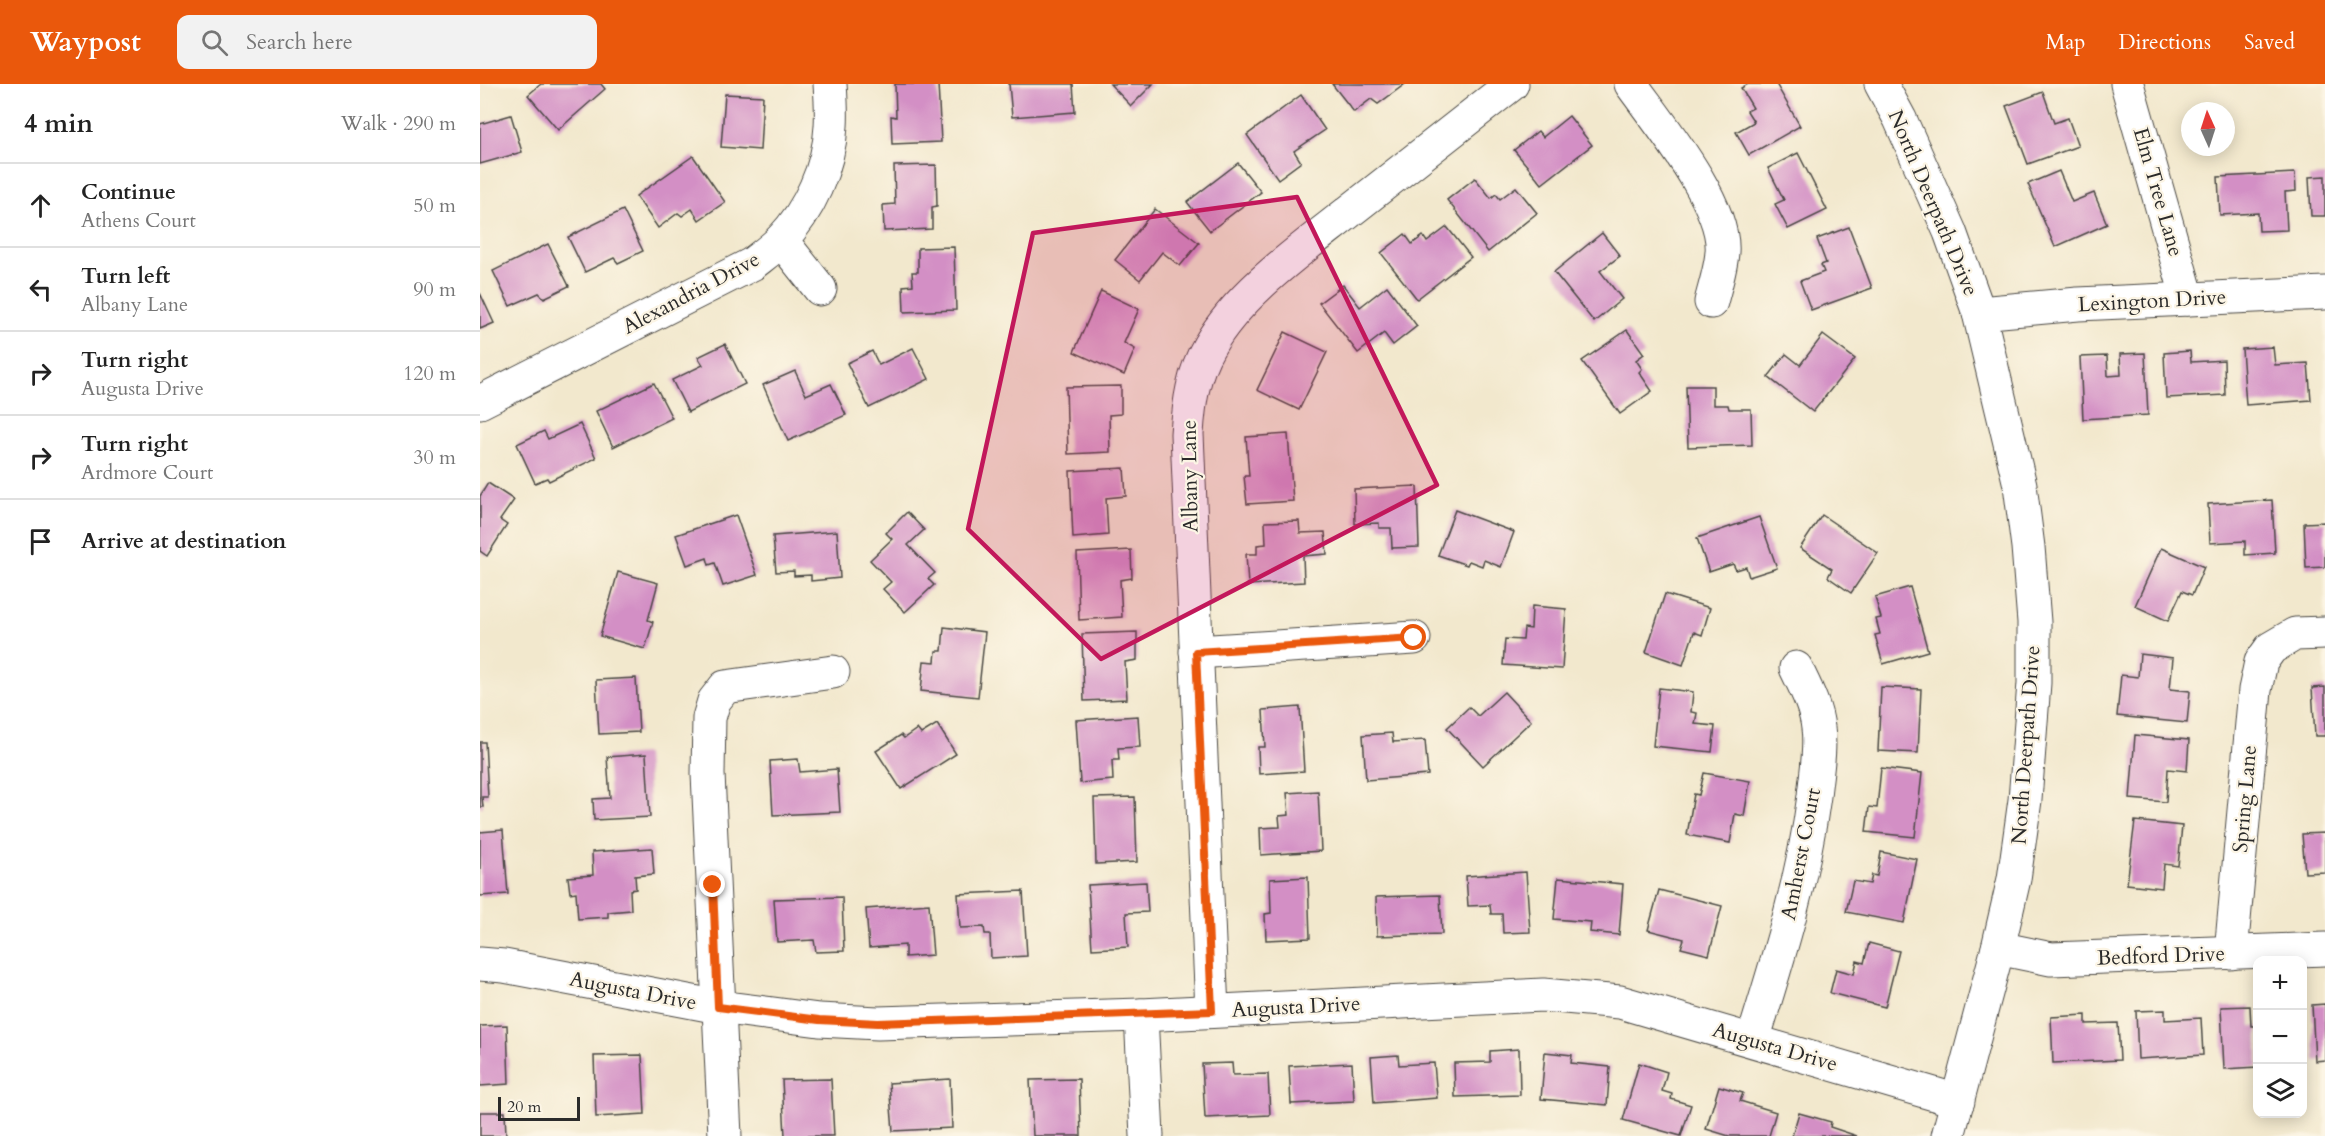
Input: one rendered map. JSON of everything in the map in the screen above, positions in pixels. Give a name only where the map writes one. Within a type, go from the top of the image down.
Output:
[{"type":"street","name":"Alexandria Drive","points":[[480,402],[752,264],[781,240],[797,221],[815,188],[828,152],[831,126],[830,84]]},
{"type":"street","name":"Albany Lane","points":[[1212,1011],[1186,434],[1189,401],[1195,378],[1209,346],[1246,297],[1324,232],[1512,84]]},
{"type":"street","points":[[1631,84],[1684,158],[1712,206],[1722,251],[1711,302]]},
{"type":"street","name":"North Deerpath Drive","points":[[1881,84],[1900,119],[1950,232],[1979,313],[2020,484],[2034,622],[2034,683],[2025,800],[2014,879],[1948,1136]]},
{"type":"street","name":"Elm Tree Lane","points":[[2127,84],[2188,299]]},
{"type":"street","points":[[781,240],[820,288]]},
{"type":"street","name":"Lexington Drive","points":[[1979,313],[2078,304],[2325,293]]},
{"type":"street","name":"Spring Lane","points":[[2231,953],[2255,690],[2260,662],[2271,648],[2295,634],[2325,633]]},
{"type":"street","points":[[1196,652],[1414,638]]},
{"type":"street","name":"Amherst Court","points":[[1753,1040],[1786,934],[1809,835],[1820,746],[1818,725],[1811,701],[1796,668]]},
{"type":"street","points":[[725,1136],[708,774],[709,718],[714,701],[725,687],[833,672]]},
{"type":"street","name":"Bedford Drive","points":[[1998,948],[2050,960],[2325,949]]},
{"type":"street","name":"Augusta Drive","points":[[480,964],[504,966],[718,1007],[819,1020],[878,1023],[1141,1014],[1543,995],[1620,1002],[1958,1101]]},
{"type":"street","points":[[1141,1014],[1147,1136]]},
{"type":"highlighted area","points":[[1297,197],[1437,485],[1101,659],[968,529],[1033,233]]},
{"type":"building","points":[[541,84],[601,84],[605,89],[558,130],[528,95]]},
{"type":"building","points":[[895,84],[938,84],[941,142],[892,144],[891,116],[896,117]]},
{"type":"building","points":[[1009,84],[1073,84],[1075,112],[1012,117]]},
{"type":"building","points":[[1110,84],[1153,84],[1131,106]]},
{"type":"building","points":[[1332,84],[1405,84],[1378,104],[1371,99],[1354,112]]},
{"type":"building","points":[[1748,84],[1776,84],[1800,126],[1749,155],[1736,132],[1754,122],[1747,111],[1753,108],[1741,88]]},
{"type":"building","points":[[2043,92],[2054,123],[2068,118],[2078,146],[2028,164],[2006,106]]},
{"type":"building","points":[[725,94],[763,96],[760,150],[721,147]]},
{"type":"building","points":[[1301,95],[1325,130],[1294,151],[1301,162],[1278,179],[1247,135]]},
{"type":"building","points":[[511,115],[522,152],[480,164],[480,124]]},
{"type":"building","points":[[1569,116],[1592,145],[1542,184],[1514,150],[1538,131],[1543,137]]},
{"type":"building","points":[[1798,153],[1827,210],[1788,229],[1775,204],[1784,200],[1768,168]]},
{"type":"building","points":[[693,156],[725,202],[699,220],[692,209],[682,216],[678,213],[658,228],[636,196]]},
{"type":"building","points":[[1238,163],[1261,192],[1210,231],[1187,202]]},
{"type":"building","points":[[936,165],[937,206],[932,207],[932,229],[884,231],[883,205],[895,204],[894,166]]},
{"type":"building","points":[[2059,171],[2072,202],[2094,193],[2107,224],[2055,247],[2028,184]]},
{"type":"building","points":[[2295,173],[2296,191],[2285,192],[2287,230],[2259,231],[2258,213],[2220,215],[2218,177]]},
{"type":"building","points":[[2325,176],[2325,216],[2311,216],[2309,177]]},
{"type":"building","points":[[1475,178],[1491,198],[1496,194],[1500,199],[1516,187],[1537,213],[1488,252],[1447,200]]},
{"type":"building","points":[[1155,209],[1199,243],[1180,266],[1162,252],[1140,280],[1115,260]]},
{"type":"building","points":[[623,210],[643,251],[618,263],[614,258],[585,272],[568,237]]},
{"type":"building","points":[[1447,227],[1471,257],[1417,299],[1381,253],[1405,234],[1412,244],[1423,236],[1427,242]]},
{"type":"building","points":[[1849,227],[1872,288],[1811,310],[1800,281],[1824,272],[1821,265],[1826,263],[1817,239]]},
{"type":"building","points":[[1602,233],[1620,256],[1600,271],[1622,299],[1594,322],[1554,272]]},
{"type":"building","points":[[548,244],[569,286],[544,298],[539,293],[510,306],[493,271]]},
{"type":"building","points":[[954,247],[956,310],[904,312],[903,286],[913,285],[912,272],[918,272],[918,248]]},
{"type":"building","points":[[1343,285],[1360,307],[1387,286],[1417,326],[1393,345],[1384,333],[1358,353],[1319,303]]},
{"type":"building","points":[[1101,291],[1139,309],[1124,343],[1135,349],[1124,375],[1074,352]]},
{"type":"building","points":[[480,293],[494,323],[480,329]]},
{"type":"building","points":[[1627,330],[1644,354],[1636,360],[1642,369],[1639,372],[1652,391],[1620,414],[1582,361]]},
{"type":"building","points":[[1285,332],[1327,352],[1299,410],[1257,390]]},
{"type":"building","points":[[1823,335],[1855,359],[1813,412],[1768,377],[1786,354],[1800,365]]},
{"type":"building","points":[[725,344],[745,384],[688,412],[672,380],[703,365],[698,357]]},
{"type":"building","points":[[2273,347],[2275,365],[2308,363],[2311,400],[2246,405],[2242,349]]},
{"type":"building","points":[[913,348],[929,379],[869,408],[847,363],[872,351],[879,365]]},
{"type":"building","points":[[2190,351],[2191,362],[2224,360],[2225,395],[2166,398],[2164,353]]},
{"type":"building","points":[[2145,353],[2148,415],[2083,419],[2080,357],[2107,356],[2108,376],[2121,375],[2120,354]]},
{"type":"building","points":[[795,371],[806,395],[831,384],[846,415],[788,441],[763,385]]},
{"type":"building","points":[[654,383],[672,418],[613,447],[596,411]]},
{"type":"building","points":[[1121,386],[1121,414],[1109,415],[1110,452],[1068,454],[1066,387]]},
{"type":"building","points":[[1686,386],[1713,386],[1713,405],[1728,405],[1729,409],[1751,409],[1752,445],[1688,447]]},
{"type":"building","points":[[580,424],[596,458],[549,481],[547,478],[535,483],[517,444],[544,431],[548,439]]},
{"type":"building","points":[[1288,434],[1293,501],[1247,504],[1244,476],[1249,476],[1246,437]]},
{"type":"building","points":[[1124,468],[1126,496],[1106,498],[1108,535],[1073,538],[1070,471]]},
{"type":"building","points":[[488,483],[514,500],[500,520],[507,525],[487,556],[480,551],[480,496]]},
{"type":"building","points":[[1417,486],[1419,547],[1392,548],[1391,528],[1379,528],[1379,523],[1355,524],[1354,489]]},
{"type":"building","points":[[2272,500],[2275,553],[2245,555],[2245,541],[2210,543],[2208,504]]},
{"type":"building","points":[[1455,510],[1514,532],[1501,567],[1484,560],[1482,566],[1469,561],[1467,565],[1438,555]]},
{"type":"building","points":[[907,512],[924,530],[908,545],[935,573],[928,579],[934,585],[905,612],[883,589],[891,582],[870,560],[892,539],[886,533]]},
{"type":"building","points":[[736,515],[757,575],[723,586],[715,563],[709,565],[707,558],[687,565],[676,535]]},
{"type":"building","points":[[1822,515],[1878,553],[1851,593],[1828,577],[1832,569],[1800,548]]},
{"type":"building","points":[[1759,517],[1777,568],[1749,577],[1746,567],[1736,570],[1733,564],[1709,572],[1697,538]]},
{"type":"building","points":[[1299,521],[1300,533],[1325,532],[1327,554],[1303,556],[1304,582],[1248,585],[1246,554],[1257,554],[1257,545],[1266,544],[1265,522]]},
{"type":"building","points":[[2325,522],[2325,567],[2306,568],[2304,523]]},
{"type":"building","points":[[837,531],[840,578],[811,581],[811,575],[794,576],[794,571],[776,572],[773,536]]},
{"type":"building","points":[[2161,548],[2204,567],[2192,595],[2182,591],[2168,621],[2135,606]]},
{"type":"building","points":[[1131,550],[1132,578],[1120,580],[1122,617],[1079,620],[1077,553]]},
{"type":"building","points":[[618,572],[658,583],[648,620],[653,622],[645,649],[600,636]]},
{"type":"building","points":[[1910,587],[1928,651],[1883,664],[1875,635],[1880,634],[1876,619],[1881,618],[1875,597]]},
{"type":"building","points":[[1665,594],[1710,608],[1702,635],[1694,632],[1683,665],[1646,652]]},
{"type":"building","points":[[1532,606],[1566,609],[1562,669],[1503,665],[1505,639],[1523,640],[1524,628],[1531,629]]},
{"type":"building","points":[[944,627],[985,632],[978,697],[921,691],[924,661],[935,662],[936,651],[942,651]]},
{"type":"building","points":[[1137,632],[1137,660],[1125,662],[1127,699],[1084,701],[1082,634]]},
{"type":"building","points":[[2140,654],[2173,658],[2170,689],[2190,691],[2187,723],[2117,716],[2121,675],[2138,677]]},
{"type":"building","points":[[636,678],[639,732],[599,734],[596,680]]},
{"type":"building","points":[[1881,687],[1921,689],[1918,753],[1878,751]]},
{"type":"building","points":[[2325,687],[2325,736],[2315,736],[2312,688]]},
{"type":"building","points":[[1659,688],[1693,692],[1691,712],[1697,713],[1695,724],[1715,726],[1712,752],[1653,746]]},
{"type":"building","points":[[1504,692],[1531,721],[1483,766],[1447,728],[1469,707],[1478,716]]},
{"type":"building","points":[[1300,707],[1304,771],[1259,774],[1258,747],[1265,747],[1263,710]]},
{"type":"building","points":[[1138,716],[1140,747],[1118,748],[1119,760],[1112,760],[1113,780],[1080,783],[1076,720]]},
{"type":"building","points":[[937,724],[956,754],[901,789],[876,751],[901,735],[904,738],[917,729],[921,734]]},
{"type":"building","points":[[1392,733],[1393,742],[1425,740],[1428,775],[1366,780],[1363,735]]},
{"type":"building","points":[[2135,735],[2189,740],[2187,771],[2168,769],[2166,802],[2130,799]]},
{"type":"building","points":[[480,742],[485,742],[488,797],[482,797],[483,807],[480,807]]},
{"type":"building","points":[[646,754],[650,817],[594,820],[593,799],[610,798],[607,757]]},
{"type":"building","points":[[798,759],[800,772],[837,769],[840,812],[773,815],[770,761]]},
{"type":"building","points":[[1881,768],[1922,773],[1915,837],[1866,832],[1869,807],[1877,808]]},
{"type":"building","points":[[1704,773],[1750,781],[1744,816],[1735,814],[1730,843],[1687,835],[1694,794],[1699,795]]},
{"type":"building","points":[[1318,791],[1321,851],[1261,855],[1260,828],[1280,827],[1279,816],[1289,815],[1287,793]]},
{"type":"building","points":[[1135,797],[1137,862],[1096,864],[1094,798]]},
{"type":"building","points":[[2135,821],[2182,826],[2178,866],[2164,864],[2162,888],[2127,884]]},
{"type":"building","points":[[503,830],[508,894],[480,896],[480,832]]},
{"type":"building","points":[[2325,833],[2325,872],[2305,873],[2302,834]]},
{"type":"building","points":[[652,848],[654,874],[635,876],[636,889],[630,890],[631,910],[608,912],[608,917],[578,919],[576,892],[570,893],[568,877],[593,875],[592,852]]},
{"type":"building","points":[[1881,852],[1917,859],[1904,923],[1846,912],[1853,881],[1870,884],[1872,875],[1877,876]]},
{"type":"building","points":[[1526,872],[1530,932],[1503,933],[1502,914],[1491,914],[1490,905],[1468,906],[1466,876]]},
{"type":"building","points":[[1308,877],[1310,938],[1266,940],[1265,914],[1271,913],[1270,879]]},
{"type":"building","points":[[1558,878],[1623,884],[1619,935],[1590,932],[1591,922],[1554,919]]},
{"type":"building","points":[[1146,882],[1148,912],[1126,913],[1128,947],[1092,949],[1088,885]]},
{"type":"building","points":[[1659,890],[1722,906],[1709,955],[1681,948],[1684,939],[1648,930]]},
{"type":"building","points":[[1023,891],[1027,956],[991,958],[990,934],[985,934],[984,927],[960,928],[958,894]]},
{"type":"building","points":[[1440,895],[1442,934],[1377,936],[1376,897]]},
{"type":"building","points":[[842,897],[844,951],[816,952],[814,940],[777,942],[774,899]]},
{"type":"building","points":[[929,904],[933,955],[905,957],[905,945],[869,948],[866,909]]},
{"type":"building","points":[[1869,943],[1899,951],[1885,1007],[1830,993],[1836,969],[1854,974],[1857,961],[1864,963]]},
{"type":"building","points":[[2325,1004],[2325,1060],[2315,1061],[2312,1005]]},
{"type":"building","points":[[2250,1006],[2251,1026],[2253,1026],[2253,1067],[2224,1069],[2221,1007]]},
{"type":"building","points":[[2165,1010],[2165,1020],[2201,1018],[2203,1055],[2138,1059],[2136,1011]]},
{"type":"building","points":[[2086,1015],[2086,1024],[2118,1023],[2120,1060],[2053,1063],[2051,1017]]},
{"type":"building","points":[[507,1025],[509,1084],[480,1086],[480,1026]]},
{"type":"building","points":[[1519,1049],[1520,1095],[1455,1097],[1454,1063],[1490,1062],[1490,1051]]},
{"type":"building","points":[[1545,1052],[1572,1055],[1571,1063],[1610,1067],[1607,1105],[1541,1099]]},
{"type":"building","points":[[642,1055],[645,1114],[596,1117],[594,1056]]},
{"type":"building","points":[[1398,1055],[1399,1065],[1434,1063],[1437,1098],[1374,1103],[1371,1057]]},
{"type":"building","points":[[1232,1063],[1233,1075],[1268,1074],[1270,1115],[1205,1118],[1202,1064]]},
{"type":"building","points":[[1352,1063],[1354,1101],[1291,1104],[1289,1066]]},
{"type":"building","points":[[1639,1063],[1667,1072],[1662,1091],[1672,1094],[1671,1099],[1691,1105],[1681,1136],[1623,1120]]},
{"type":"building","points":[[831,1079],[834,1136],[785,1136],[782,1080]]},
{"type":"building","points":[[950,1079],[952,1128],[893,1131],[889,1083]]},
{"type":"building","points":[[1079,1079],[1081,1136],[1033,1136],[1030,1080]]},
{"type":"building","points":[[1719,1086],[1743,1093],[1740,1101],[1776,1112],[1769,1136],[1729,1136],[1706,1129]]},
{"type":"building","points":[[480,1112],[505,1112],[506,1136],[480,1136]]},
{"type":"building","points":[[1799,1113],[1831,1122],[1830,1127],[1857,1136],[1792,1136]]},
{"type":"route","points":[[713,885],[718,1007],[819,1020],[878,1023],[1212,1011],[1196,652],[1414,638]]}]
